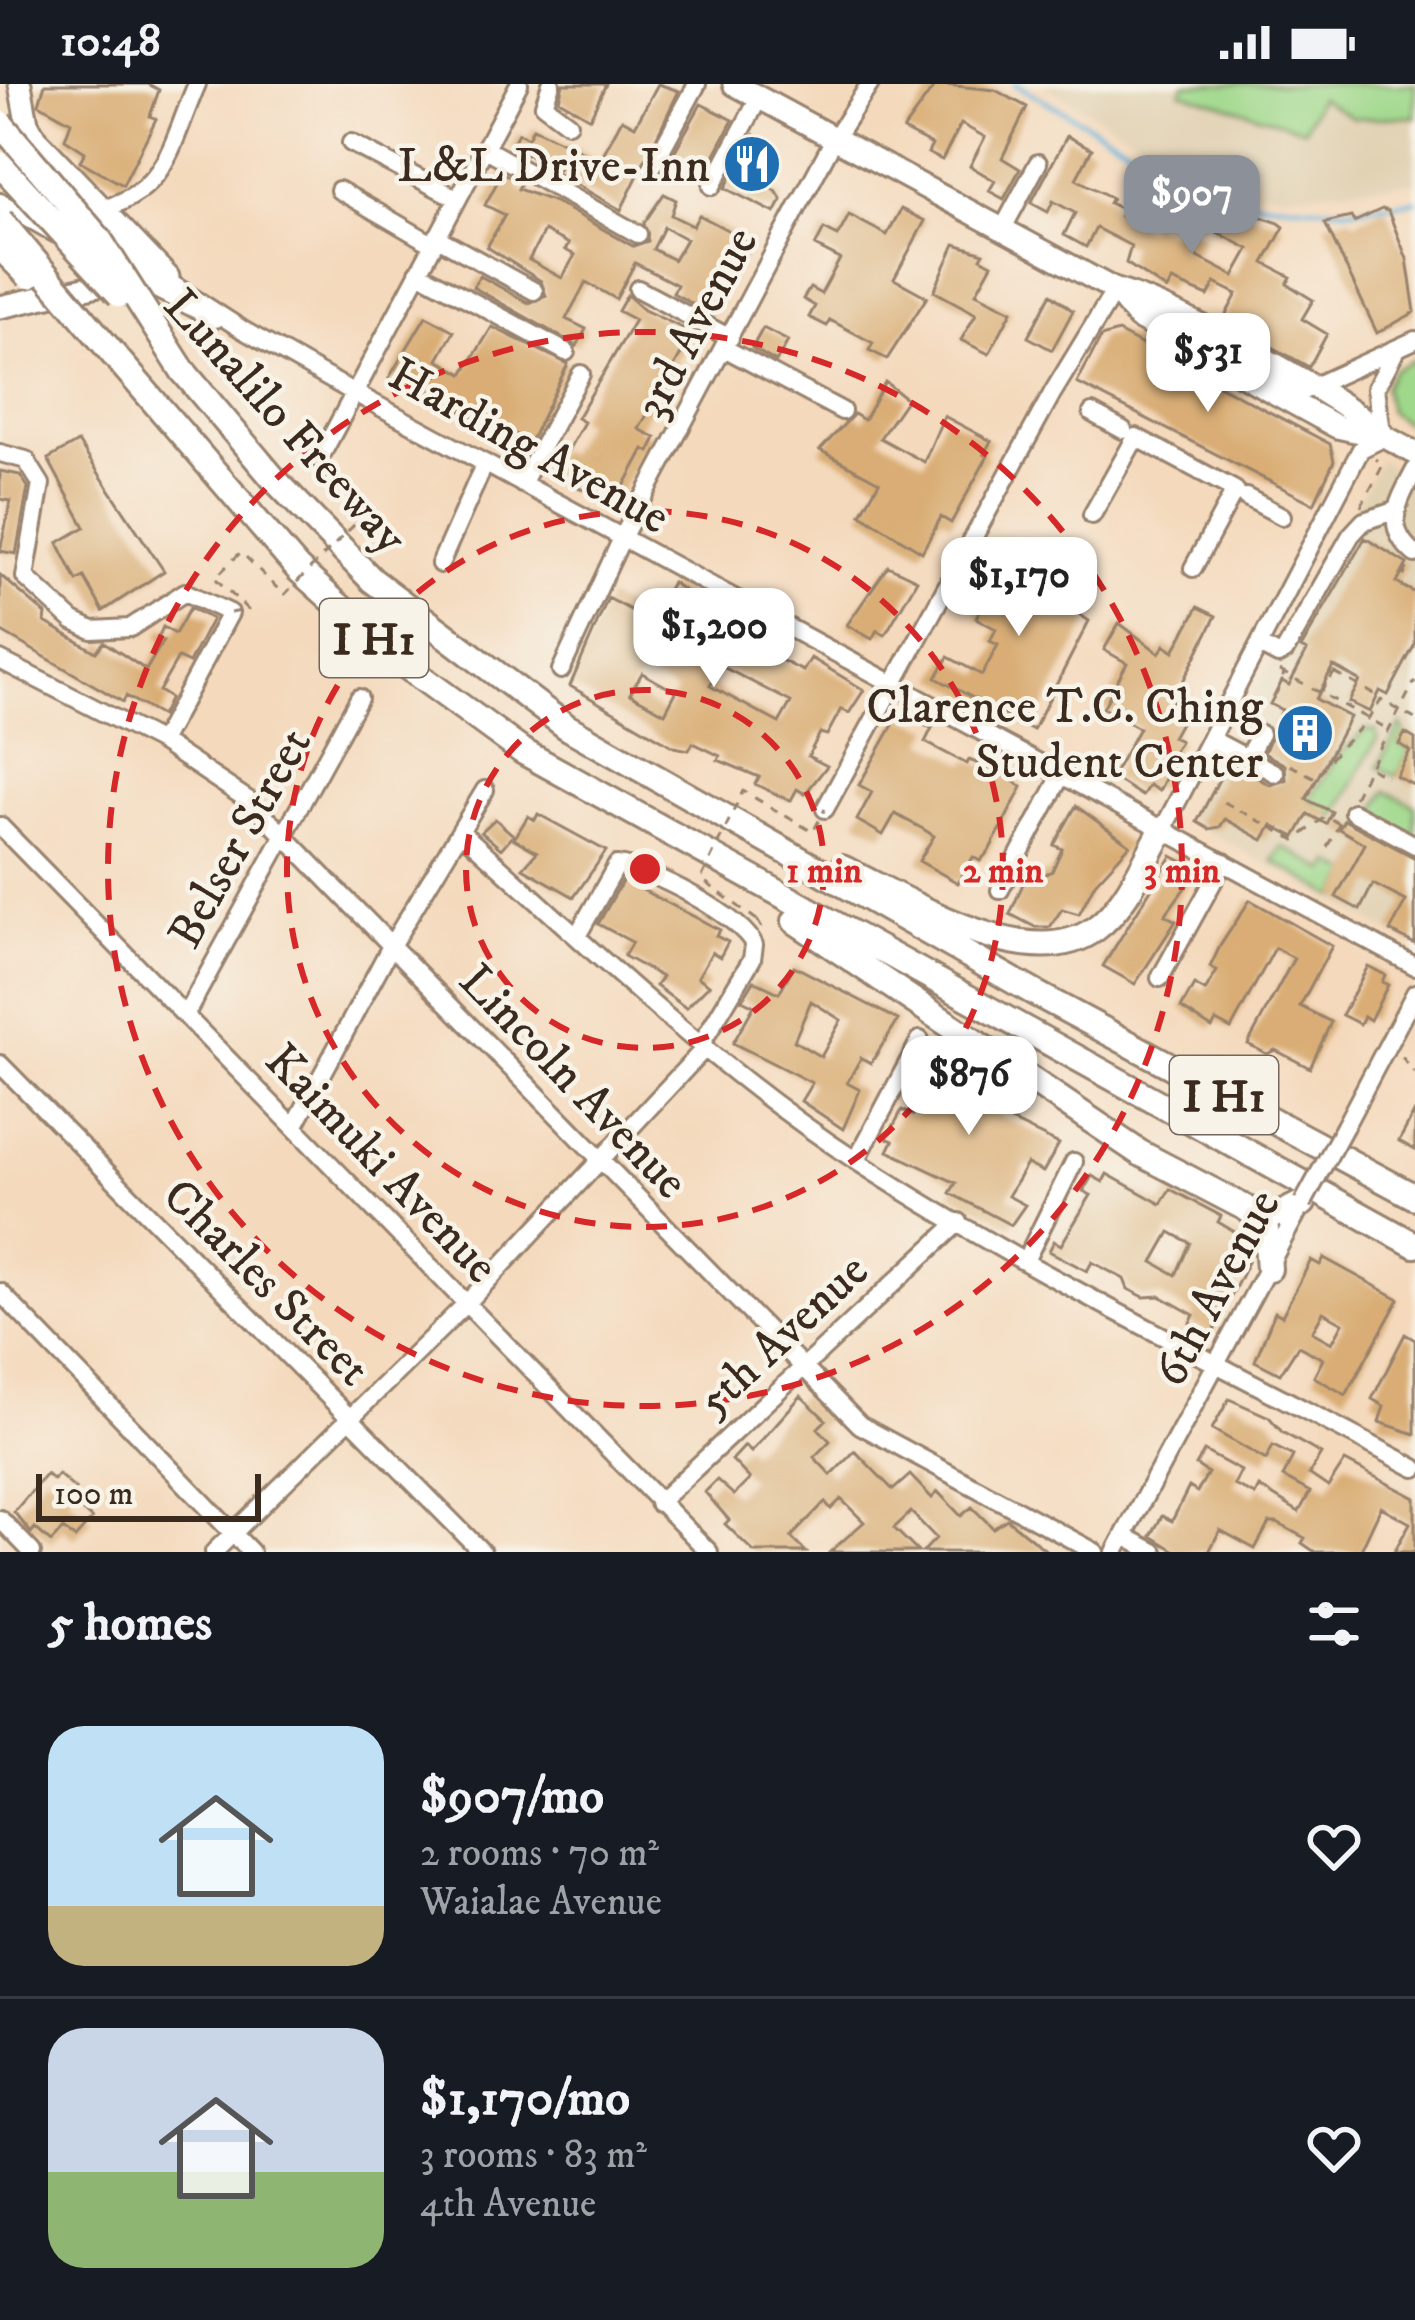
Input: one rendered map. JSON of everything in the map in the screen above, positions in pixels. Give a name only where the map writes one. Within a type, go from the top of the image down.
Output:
[{"type":"highway","points":[[0,123],[99,238],[183,371]]},
{"type":"highway","name":"Lunalilo Freeway","points":[[0,165],[289,494],[404,608],[568,727],[665,786],[1415,1197]]},
{"type":"highway","name":"Lunalilo Freeway","points":[[0,220],[298,569],[407,667],[522,751],[700,854],[1415,1245]]},
{"type":"highway","points":[[0,247],[114,355]]},
{"type":"highway","points":[[665,786],[959,924],[1032,946],[1063,943],[1098,927],[1163,829]]},
{"type":"highway","points":[[700,854],[1080,1116],[1249,1210],[1275,1216],[1303,1203]]},
{"type":"highway","points":[[1249,1210],[1267,1229],[1269,1269]]},
{"type":"main road","points":[[0,165],[18,84]]},
{"type":"main road","points":[[18,84],[35,138],[168,277]]},
{"type":"main road","points":[[734,84],[1115,290],[1146,298],[1316,389],[1381,442]]},
{"type":"main road","points":[[0,307],[95,282],[140,282]]},
{"type":"main road","points":[[1115,290],[1133,315],[1337,427],[1415,453]]},
{"type":"street","points":[[67,218],[104,209],[149,188],[197,84]]},
{"type":"street","points":[[322,454],[519,84]]},
{"type":"street","points":[[551,84],[544,105],[568,123]]},
{"type":"street","points":[[651,169],[697,84]]},
{"type":"street","name":"3rd Avenue","points":[[560,670],[622,538],[833,141],[870,84]]},
{"type":"street","points":[[712,186],[758,98]]},
{"type":"street","points":[[351,143],[456,198]]},
{"type":"street","points":[[484,148],[638,234]]},
{"type":"street","points":[[1002,230],[1038,164]]},
{"type":"street","name":"Harding Avenue","points":[[0,179],[168,277],[243,330]]},
{"type":"street","points":[[339,190],[534,291]]},
{"type":"street","name":"Harding Avenue","points":[[0,202],[140,282],[243,330],[1415,966]]},
{"type":"street","points":[[418,272],[566,352]]},
{"type":"street","points":[[638,289],[842,411]]},
{"type":"street","points":[[825,809],[1115,290]]},
{"type":"street","points":[[1172,336],[1211,344],[1297,391],[1316,389],[1409,343]]},
{"type":"street","points":[[1163,829],[1363,446],[1381,442],[1376,383],[1409,343]]},
{"type":"street","points":[[522,484],[581,374]]},
{"type":"street","points":[[1092,413],[1282,516]]},
{"type":"street","points":[[1092,515],[1129,433]]},
{"type":"street","points":[[0,453],[26,460],[41,484],[25,577],[79,626],[136,626],[185,592],[230,613],[161,742]]},
{"type":"street","points":[[440,563],[484,464]]},
{"type":"street","points":[[1412,556],[1397,535],[1394,511],[1415,470]]},
{"type":"street","points":[[1193,568],[1240,494]]},
{"type":"street","points":[[1261,646],[1278,655],[1285,651],[1351,535],[1364,521],[1394,511]]},
{"type":"street","name":"Lincoln Avenue","points":[[0,660],[161,742],[251,802],[860,1425],[1095,1552]]},
{"type":"street","name":"Belser Street","points":[[186,1014],[359,698]]},
{"type":"street","points":[[1247,758],[1260,734]]},
{"type":"street","points":[[1211,739],[1247,758],[1278,766]]},
{"type":"street","points":[[1000,890],[1060,776]]},
{"type":"street","points":[[296,1125],[391,946],[484,790]]},
{"type":"street","points":[[1348,822],[1415,845]]},
{"type":"street","name":"Kaimuki Avenue","points":[[0,826],[296,1125],[658,1504],[710,1552]]},
{"type":"street","points":[[460,831],[702,1047],[856,1161],[1025,1261],[1415,1468]]},
{"type":"street","points":[[1160,978],[1224,862]]},
{"type":"street","points":[[214,1552],[466,1304],[601,1163],[702,1047],[752,958],[752,938],[738,922],[642,871],[617,865],[577,936]]},
{"type":"street","name":"6th Avenue","points":[[1120,1544],[1220,1365],[1415,993]]},
{"type":"street","points":[[856,1161],[920,1040]]},
{"type":"street","name":"Charles Street","points":[[0,1064],[482,1552]]},
{"type":"street","points":[[1025,1261],[1074,1162]]},
{"type":"street","name":"5th Avenue","points":[[658,1504],[959,1222]]},
{"type":"street","points":[[0,1292],[251,1552]]},
{"type":"street","points":[[0,1519],[32,1552]]},
{"type":"street","points":[[1120,1544],[1154,1552]]},
{"type":"path","points":[[1354,521],[1383,465],[1381,442]]},
{"type":"path","points":[[230,613],[248,610],[215,578],[241,552],[284,595],[363,516],[304,457],[314,446],[322,454]]},
{"type":"path","points":[[1412,556],[1400,585],[1415,593]]},
{"type":"path","points":[[1276,694],[1292,660]]},
{"type":"path","points":[[1274,667],[1389,730]]},
{"type":"path","points":[[1321,693],[1335,669],[1415,719]]},
{"type":"path","points":[[1327,847],[1348,822],[1370,767],[1415,682]]},
{"type":"path","points":[[1306,799],[1330,754],[1370,720],[1381,700]]},
{"type":"path","points":[[1278,766],[1317,779]]},
{"type":"path","points":[[1370,767],[1387,777]]},
{"type":"path","points":[[758,920],[701,879],[743,791],[813,832],[825,809]]},
{"type":"path","points":[[1224,802],[1295,840],[1326,816],[1348,822]]},
{"type":"path","points":[[1396,1054],[1411,1062],[1415,1073]]},
{"type":"shaded area","points":[[1043,84],[1415,84],[1415,182],[1282,194],[1213,184]]},
{"type":"shaded area","points":[[1380,460],[1415,479],[1415,946],[1186,819]]},
{"type":"green space","points":[[1184,84],[1415,84],[1415,117],[1353,118],[1319,98],[1304,129],[1181,92]]},
{"type":"green space","points":[[1415,359],[1415,429],[1389,412],[1384,387],[1393,370]]},
{"type":"green space","points":[[1401,725],[1405,733],[1399,744],[1410,751],[1396,776],[1378,767]]},
{"type":"green space","points":[[1365,730],[1376,731],[1377,739],[1335,817],[1309,800],[1337,757]]},
{"type":"green space","points":[[1386,791],[1415,806],[1415,845],[1370,821]]},
{"type":"green space","points":[[1282,846],[1327,871],[1332,863],[1350,873],[1336,897],[1273,861]]},
{"type":"building","points":[[45,84],[148,84],[159,90],[150,116],[156,119],[123,185],[80,161],[85,152],[65,139],[71,122],[39,104]]},
{"type":"building","points":[[563,84],[606,84],[590,118],[559,100]]},
{"type":"building","points":[[658,84],[679,91],[621,210],[556,173],[559,167],[510,148],[518,133],[528,138],[533,128],[600,160],[622,119],[635,126]]},
{"type":"building","points":[[936,84],[995,90],[1027,107],[1002,158],[1020,169],[1004,199],[989,191],[995,181],[970,166],[985,137],[961,124],[942,160],[928,153],[932,145],[903,130]]},
{"type":"building","points":[[701,104],[733,120],[704,175],[671,158]]},
{"type":"building","points":[[754,135],[760,143],[744,174],[776,191],[782,200],[775,213],[725,188]]},
{"type":"building","points":[[1067,136],[1092,149],[1076,179],[1112,198],[1109,203],[1124,210],[1120,216],[1146,229],[1150,222],[1171,234],[1178,222],[1205,236],[1194,255],[1234,276],[1249,249],[1209,228],[1221,206],[1284,227],[1264,263],[1291,277],[1287,284],[1313,300],[1302,319],[1327,334],[1309,367],[1223,320],[1237,294],[1215,283],[1208,296],[1172,281],[1167,290],[1126,263],[1131,246],[1096,228],[1086,247],[1064,235],[1075,213],[1053,201],[1048,212],[1031,203]]},
{"type":"building","points":[[502,173],[521,183],[518,189],[555,202],[633,246],[648,241],[644,223],[664,194],[676,200],[671,215],[693,226],[699,215],[752,243],[737,271],[720,262],[700,297],[716,305],[711,314],[673,293],[677,285],[635,263],[616,299],[586,282],[566,319],[586,329],[577,346],[473,287],[480,276],[529,303],[546,296],[541,281],[487,247],[505,215],[485,205]],"holes":[[[664,227],[686,239],[674,260],[653,249]],[[544,231],[569,244],[565,250],[575,255],[562,278],[529,260]]]},
{"type":"building","points":[[901,209],[925,221],[894,279],[927,297],[887,359],[869,350],[873,343],[830,320],[827,326],[809,317],[815,306],[803,299],[810,288],[821,294],[840,259],[815,246],[824,229],[838,236],[849,215],[887,235]]},
{"type":"building","points":[[1382,209],[1388,211],[1407,259],[1415,312],[1377,333],[1325,223],[1351,217],[1354,222]]},
{"type":"building","points":[[955,244],[984,253],[981,258],[992,264],[976,293],[1012,311],[989,354],[961,340],[976,314],[934,291]]},
{"type":"building","points":[[1051,294],[1073,311],[1052,350],[1028,337]]},
{"type":"building","points":[[627,295],[644,310],[693,333],[639,429],[656,438],[649,452],[644,449],[615,503],[610,503],[555,476],[560,467],[550,462],[557,449],[566,454],[584,422],[577,418],[635,320],[618,311]]},
{"type":"building","points":[[426,316],[454,331],[438,360],[463,374],[492,327],[568,364],[530,442],[500,426],[496,433],[435,394],[430,402],[389,378]]},
{"type":"building","points":[[763,328],[788,341],[776,362],[752,348]]},
{"type":"building","points":[[1118,332],[1330,444],[1334,461],[1314,504],[1077,383],[1101,337]]},
{"type":"building","points":[[885,382],[907,399],[880,438],[924,462],[944,416],[991,441],[984,454],[988,456],[951,523],[941,517],[922,552],[861,514],[879,482],[820,450],[854,414],[864,420]]},
{"type":"building","points":[[78,442],[164,571],[103,611],[84,577],[77,581],[58,543],[85,527],[48,459]]},
{"type":"building","points":[[0,471],[20,475],[28,487],[16,554],[0,551],[11,501],[0,499]]},
{"type":"building","points":[[1365,538],[1407,564],[1397,583],[1415,593],[1415,644],[1388,695],[1380,691],[1370,712],[1349,702],[1360,681],[1333,666],[1316,699],[1350,717],[1306,799],[1332,812],[1326,824],[1308,814],[1295,837],[1272,825],[1263,840],[1225,819],[1220,827],[1209,829],[1197,822],[1228,762],[1270,785],[1286,780],[1285,765],[1264,753],[1282,710],[1270,704],[1282,681],[1289,685],[1307,651],[1301,648]]},
{"type":"building","points":[[992,540],[1044,568],[1039,576],[1064,589],[1064,604],[1089,621],[1033,730],[936,678],[948,657],[982,675],[998,645],[990,641],[996,629],[976,618],[994,583],[974,573]]},
{"type":"building","points":[[888,566],[917,580],[885,635],[877,630],[872,639],[847,625]]},
{"type":"building","points":[[0,575],[46,614],[45,622],[96,652],[104,642],[146,670],[163,641],[158,638],[163,627],[175,634],[190,608],[212,619],[189,663],[178,658],[159,691],[170,698],[161,716],[126,696],[123,702],[0,631]]},
{"type":"building","points":[[672,582],[704,605],[702,609],[745,627],[743,631],[761,641],[757,648],[803,671],[811,658],[864,690],[849,713],[841,709],[827,735],[820,733],[808,756],[827,766],[805,794],[797,789],[791,800],[786,799],[755,784],[759,777],[718,760],[720,756],[693,743],[689,750],[674,747],[570,686],[608,598],[651,621]],"holes":[[[721,666],[791,702],[779,723],[710,686]],[[642,673],[676,692],[665,713],[630,694]]]},
{"type":"building","points":[[1198,607],[1216,616],[1172,703],[1187,710],[1172,737],[1180,741],[1173,753],[1177,755],[1159,791],[1149,785],[1142,796],[1112,777],[1139,728],[1103,708],[1127,663],[1104,650],[1119,623],[1159,653],[1165,645],[1174,651]]},
{"type":"building","points":[[898,716],[932,728],[925,742],[967,764],[969,760],[999,772],[1022,787],[989,851],[980,861],[973,857],[958,883],[919,861],[934,836],[923,829],[895,814],[883,835],[857,820],[872,792],[859,785]]},
{"type":"building","points":[[1405,733],[1415,739],[1415,786],[1396,776],[1410,751],[1399,744]]},
{"type":"building","points":[[1076,806],[1130,845],[1095,883],[1079,914],[1062,909],[1050,927],[1035,927],[1010,914],[1029,870],[1041,876],[1052,871],[1062,849],[1054,845]]},
{"type":"building","points":[[538,814],[606,851],[574,897],[523,868],[537,852],[514,839],[528,816],[535,820]]},
{"type":"building","points":[[495,819],[513,835],[501,849],[481,832]]},
{"type":"building","points":[[1344,820],[1415,858],[1415,944],[1390,931],[1406,901],[1373,884],[1360,910],[1336,897],[1365,844],[1339,829]]},
{"type":"building","points":[[1172,856],[1198,870],[1165,915],[1176,921],[1135,984],[1103,966]]},
{"type":"building","points":[[623,880],[720,930],[716,936],[728,942],[720,957],[712,952],[698,977],[709,985],[686,1008],[656,986],[662,977],[624,956],[632,942],[598,924]]},
{"type":"building","points":[[1250,900],[1332,946],[1300,1006],[1331,1022],[1310,1068],[1275,1050],[1267,1054],[1248,1044],[1294,958],[1275,948],[1231,1029],[1216,1021],[1212,1028],[1181,1008],[1194,985],[1205,991],[1217,971],[1210,967],[1220,946]]},
{"type":"building","points":[[794,966],[898,1020],[871,1063],[861,1058],[847,1083],[860,1090],[843,1129],[801,1101],[812,1083],[733,1043],[754,1006],[742,1000],[754,981],[779,993]],"holes":[[[811,1001],[841,1020],[821,1057],[794,1041]]]},
{"type":"building","points":[[1368,966],[1385,975],[1382,982],[1388,985],[1370,1020],[1364,1016],[1360,1024],[1342,1015]]},
{"type":"building","points":[[954,1048],[1000,1082],[988,1110],[1059,1144],[1043,1172],[1027,1164],[1008,1196],[1025,1205],[1011,1225],[950,1193],[956,1183],[888,1151],[893,1141],[887,1138],[902,1110],[913,1115],[924,1094],[916,1090],[925,1074],[932,1078]]},
{"type":"building","points":[[1415,1111],[1415,1150],[1399,1141]]},
{"type":"building","points":[[1107,1174],[1161,1204],[1170,1189],[1221,1216],[1218,1222],[1250,1241],[1240,1258],[1248,1262],[1212,1335],[1190,1323],[1194,1315],[1160,1296],[1144,1297],[1128,1289],[1124,1279],[1092,1262],[1087,1271],[1049,1251],[1054,1241],[1061,1245],[1091,1195],[1083,1191],[1092,1176],[1103,1182]],"holes":[[[1170,1232],[1190,1243],[1176,1275],[1153,1262]]]},
{"type":"building","points":[[1324,1258],[1399,1299],[1346,1395],[1314,1377],[1323,1359],[1298,1346],[1280,1374],[1255,1361],[1275,1312],[1282,1316],[1311,1260],[1320,1265]],"holes":[[[1323,1312],[1343,1323],[1332,1343],[1312,1332]]]},
{"type":"building","points":[[1405,1334],[1415,1340],[1415,1434],[1379,1422],[1384,1406],[1372,1399]]},
{"type":"building","points":[[801,1396],[826,1420],[818,1428],[830,1441],[814,1457],[831,1475],[855,1451],[893,1490],[910,1475],[932,1498],[938,1492],[961,1516],[972,1507],[993,1528],[1007,1519],[1048,1552],[923,1552],[936,1538],[911,1512],[894,1528],[918,1552],[830,1552],[864,1522],[841,1499],[831,1509],[825,1502],[791,1537],[806,1552],[754,1552],[725,1524],[729,1520],[705,1492],[717,1480],[734,1495],[750,1479],[732,1460],[745,1446],[751,1452]]},
{"type":"building","points":[[1229,1399],[1269,1417],[1282,1432],[1321,1454],[1309,1474],[1328,1487],[1345,1461],[1415,1498],[1415,1552],[1394,1552],[1410,1523],[1381,1507],[1360,1552],[1315,1552],[1302,1543],[1305,1538],[1277,1523],[1269,1523],[1255,1549],[1220,1530],[1209,1552],[1177,1552],[1151,1536],[1162,1516],[1172,1521],[1189,1487],[1197,1492],[1208,1473],[1196,1465],[1204,1451],[1241,1471],[1234,1485],[1255,1495],[1259,1487],[1299,1512],[1310,1492],[1283,1477],[1293,1456],[1273,1446],[1266,1460],[1212,1429]]},
{"type":"building","points":[[46,1474],[53,1480],[58,1474],[75,1489],[67,1497],[92,1519],[75,1538],[63,1529],[51,1542],[35,1528],[31,1533],[14,1512]]},
{"type":"waterway","points":[[1015,84],[1222,199],[1350,209],[1415,201]]},
{"type":"place","name":"L&L Drive-Inn","points":[[752,164]]},
{"type":"place","name":"Clarence T.C. Ching Student Center","points":[[1305,733]]}]
